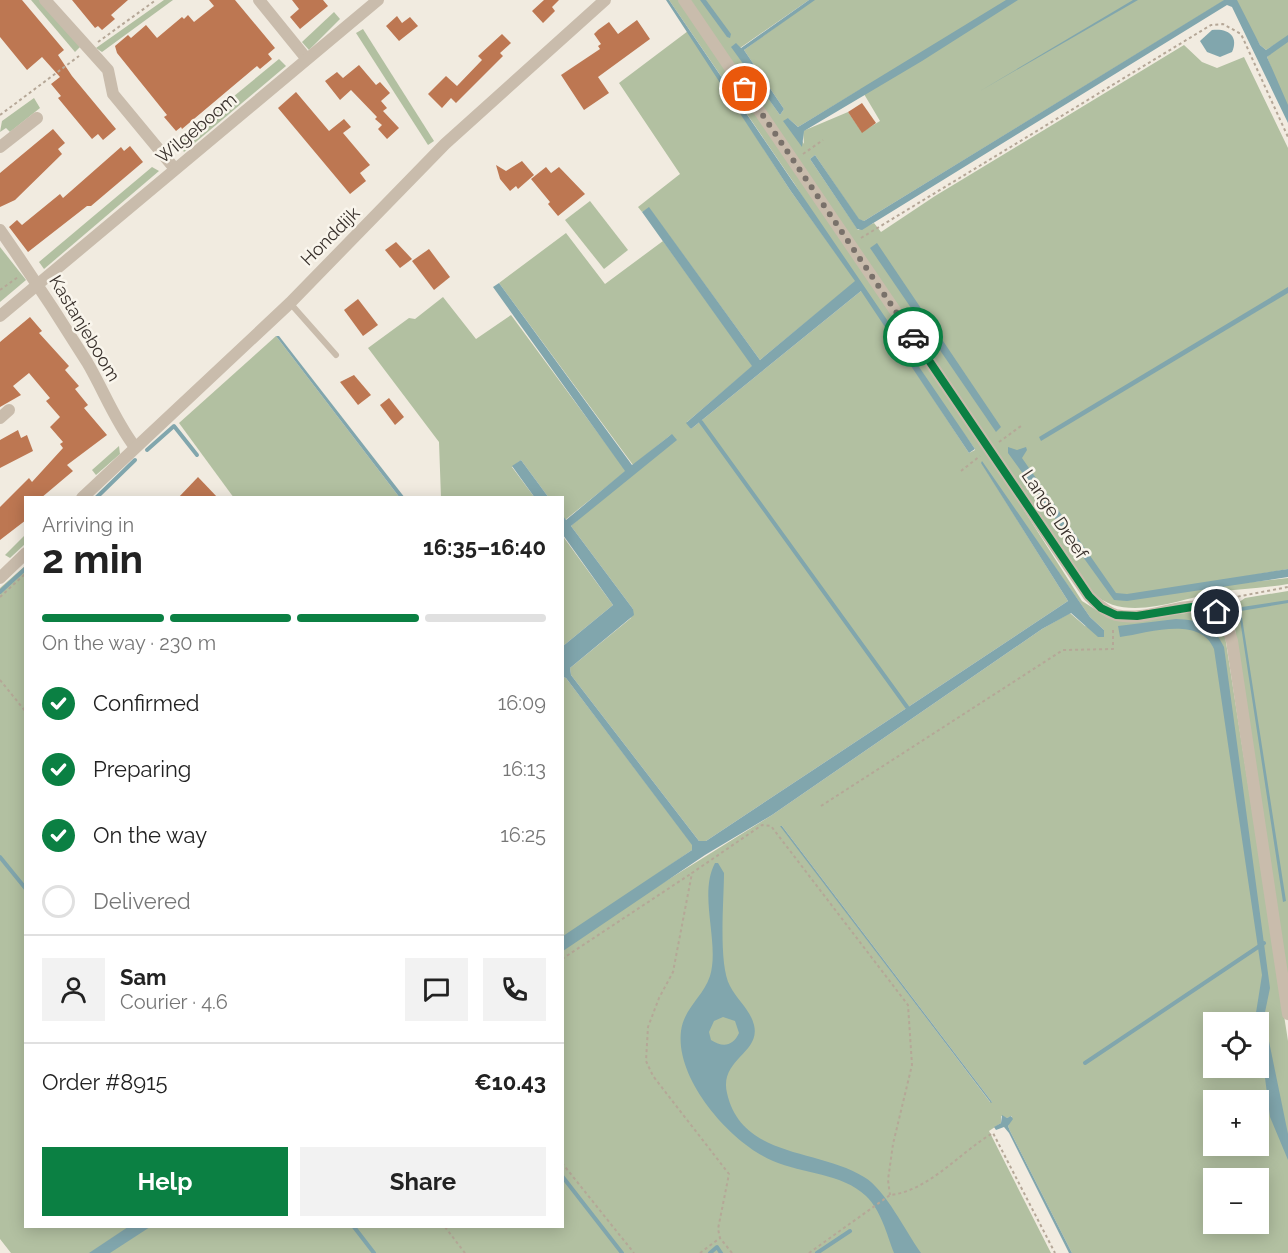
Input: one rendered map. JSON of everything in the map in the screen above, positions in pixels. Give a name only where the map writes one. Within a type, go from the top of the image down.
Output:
[{"type":"street","points":[[45,0],[108,70],[112,94],[175,169]]},
{"type":"street","points":[[259,0],[306,58]]},
{"type":"street","name":"Wilgeboom","points":[[0,316],[378,0]]},
{"type":"street","name":"Honddijk","points":[[84,496],[290,303],[445,144],[605,0]]},
{"type":"street","name":"Lange Dreef","points":[[684,0],[1089,596],[1112,613]]},
{"type":"street","points":[[0,147],[37,118]]},
{"type":"street","name":"Kastanjeboom","points":[[0,230],[37,283],[88,364],[118,425],[135,447]]},
{"type":"street","points":[[0,578],[24,555]]},
{"type":"street","points":[[1112,613],[1137,616],[1198,606],[1217,612],[1227,623],[1232,641],[1288,1014]]},
{"type":"lane","points":[[290,303],[336,355]]},
{"type":"path","points":[[0,115],[156,0]]},
{"type":"path","points":[[851,245],[1211,25],[1223,24],[1240,34],[1288,137]]},
{"type":"path","points":[[794,160],[823,140]]},
{"type":"path","points":[[0,290],[28,270]]},
{"type":"path","points":[[0,597],[24,575]]},
{"type":"path","points":[[1218,600],[1288,587]]},
{"type":"path","points":[[821,806],[1064,650],[1113,650],[1112,613]]},
{"type":"path","points":[[0,680],[24,710]]},
{"type":"path","points":[[564,958],[762,825],[771,826],[908,1005],[912,1065],[893,1144],[888,1180],[890,1195]]},
{"type":"path","points":[[692,873],[673,972],[659,998],[648,1027],[646,1061],[653,1076],[729,1174],[718,1229],[720,1238],[732,1253]]},
{"type":"path","points":[[809,1253],[890,1195],[900,1194],[927,1180],[993,1133],[1055,1253]]},
{"type":"path","points":[[564,1166],[634,1253]]},
{"type":"path","points":[[446,1228],[465,1253]]},
{"type":"path","points":[[700,1253],[720,1238]]},
{"type":"green space","points":[[31,0],[39,0],[81,46],[75,52]]},
{"type":"green space","points":[[164,0],[173,0],[102,52],[96,48]]},
{"type":"green space","points":[[669,0],[681,0],[990,457],[1082,601],[1109,618],[1201,611],[1223,623],[1288,1041],[1288,1253],[1072,1253],[1010,1131],[1008,1126],[1012,1116],[1007,1118],[1001,1116],[1001,1123],[989,1131],[1051,1253],[11,1253],[0,1239],[0,588],[24,567],[24,1228],[564,1228],[564,944],[772,815],[1042,629],[1070,613],[1085,626],[1104,630],[1090,617],[981,462],[1068,601],[706,841],[699,841],[571,675],[570,668],[631,618],[633,609],[571,526],[672,434],[633,465],[499,283],[566,233],[605,284],[663,241],[753,366],[687,422],[691,429],[861,291],[855,282],[760,360],[649,208],[642,212],[638,207],[680,174],[619,83],[688,31],[790,190],[848,270],[794,183]],"holes":[[[877,313],[975,449],[969,453]],[[782,826],[992,1102],[990,1102]]]},
{"type":"green space","points":[[690,0],[809,0],[740,48],[732,47],[780,115],[784,109],[744,50],[813,0],[1225,0],[864,221],[859,220],[815,155],[810,159],[858,230],[874,223],[881,232],[935,196],[1184,45],[1202,62],[1217,68],[1244,57],[1288,148],[1288,569],[1152,593],[1288,578],[1288,584],[1218,592],[1137,608],[1121,607],[1106,602],[1093,593]],"holes":[[[861,89],[880,121],[862,132],[848,112],[803,131],[804,144],[788,118],[798,127]]]},
{"type":"green space","points":[[1233,0],[1288,0],[1288,36],[1266,50],[1260,45]]},
{"type":"green space","points":[[334,12],[340,19],[309,50],[302,42]]},
{"type":"green space","points":[[363,29],[434,141],[428,145],[356,33]]},
{"type":"green space","points":[[1288,38],[1288,113],[1267,57]]},
{"type":"green space","points":[[279,59],[286,66],[184,152],[177,143]]},
{"type":"green space","points":[[34,98],[40,108],[10,132],[6,128],[0,132],[2,121]]},
{"type":"green space","points":[[152,167],[159,171],[44,269],[39,262]]},
{"type":"green space","points":[[590,201],[628,250],[604,269],[565,220]]},
{"type":"green space","points":[[0,247],[26,280],[0,302]]},
{"type":"green space","points":[[443,297],[476,339],[511,315],[626,471],[565,520],[564,496],[548,496],[521,460],[512,467],[534,496],[441,496],[439,442],[368,348],[409,318],[415,319]]},
{"type":"green space","points":[[276,336],[398,496],[233,496],[179,423]]},
{"type":"green space","points":[[119,446],[120,454],[96,475],[92,470]]},
{"type":"green space","points":[[24,536],[24,545],[10,558],[5,555]]},
{"type":"green space","points":[[564,538],[613,605],[564,645]]},
{"type":"green space","points":[[1288,591],[1288,1021],[1232,607],[1245,598]]},
{"type":"green space","points":[[564,677],[692,844],[692,850],[564,938]]},
{"type":"water","points":[[666,0],[669,0],[975,449],[969,453],[861,291],[691,429],[686,423],[752,366],[642,212],[649,207],[760,360],[855,281],[790,190]]},
{"type":"water","points":[[700,0],[706,0],[731,34],[730,38],[727,37]]},
{"type":"water","points":[[809,0],[815,0],[744,50],[784,109],[780,115],[731,47],[736,43],[741,48]]},
{"type":"water","points":[[1006,0],[1018,0],[922,61],[804,131],[802,147],[783,121],[788,118],[798,127]]},
{"type":"water","points":[[1133,0],[1138,0],[980,91]]},
{"type":"water","points":[[1224,0],[1237,0],[1260,45],[1266,50],[1288,35],[1288,42],[1267,57],[1288,105],[1288,123],[1232,7],[1227,5],[862,230],[857,229],[810,159],[815,155],[859,219],[864,221]]},
{"type":"water","points":[[1212,30],[1223,30],[1231,34],[1234,42],[1232,52],[1220,57],[1207,52],[1200,41]]},
{"type":"water","points":[[877,243],[1001,427],[996,432],[870,248]]},
{"type":"water","points":[[499,283],[632,465],[672,434],[677,440],[571,526],[633,609],[634,615],[570,668],[571,675],[699,841],[706,841],[1068,601],[981,463],[982,461],[1090,617],[1104,630],[1104,637],[1098,637],[1071,613],[1042,629],[772,815],[705,855],[564,950],[564,935],[692,850],[692,845],[564,677],[564,645],[613,605],[564,536],[564,517],[566,520],[625,471],[493,287]]},
{"type":"water","points":[[1288,287],[1288,293],[1041,441],[1039,437]]},
{"type":"water","points":[[276,336],[279,336],[403,496],[398,496]]},
{"type":"water","points":[[1008,447],[1017,450],[1026,447],[1027,450],[1022,458],[1116,593],[1127,594],[1288,569],[1288,577],[1127,601],[1114,600],[1008,453]]},
{"type":"water","points":[[521,460],[548,496],[534,496],[512,466]]},
{"type":"water","points":[[1288,600],[1288,603],[1241,611],[1286,901],[1283,902],[1239,613],[1242,607]]},
{"type":"water","points":[[1176,619],[1199,622],[1215,633],[1224,647],[1270,988],[1265,1012],[1256,1012],[1262,975],[1214,649],[1207,639],[1197,632],[1185,629],[1158,630],[1120,637],[1118,626]]},
{"type":"water","points":[[780,826],[782,826],[991,1103]]},
{"type":"water","points":[[715,863],[718,863],[724,873],[723,948],[726,976],[736,996],[750,1014],[754,1025],[755,1035],[752,1043],[734,1064],[726,1081],[727,1093],[735,1114],[748,1130],[765,1141],[846,1168],[864,1177],[880,1191],[921,1253],[894,1253],[880,1215],[866,1196],[856,1188],[834,1178],[773,1161],[757,1152],[724,1125],[696,1089],[682,1050],[681,1031],[686,1016],[710,976],[713,949],[708,890]],"holes":[[[723,1017],[735,1021],[739,1033],[734,1041],[724,1045],[711,1040],[709,1032],[714,1021]]]},
{"type":"water","points":[[1269,1041],[1288,1134],[1288,1160],[1270,1117],[1269,1090],[1267,1090],[1265,1078],[1269,1078]]},
{"type":"water","points":[[1002,1115],[1007,1118],[1011,1116],[1013,1119],[1008,1126],[1010,1131],[1072,1253],[1069,1253],[1009,1133],[1004,1127],[996,1130],[994,1127],[1001,1123]]},
{"type":"water","points":[[126,1228],[148,1228],[110,1253],[89,1253]]},
{"type":"building","points":[[0,0],[22,0],[64,50],[58,55],[72,76],[116,129],[103,140],[98,134],[92,139],[58,98],[61,96],[51,84],[60,77],[42,57],[27,70],[0,37]]},
{"type":"building","points":[[72,0],[128,0],[111,15],[115,19],[102,30],[98,26],[95,28]]},
{"type":"building","points":[[209,0],[235,0],[275,48],[268,54],[272,59],[260,69],[257,66],[182,129],[181,127],[176,131],[164,117],[167,115],[117,53],[115,46],[128,35],[131,38],[146,25],[157,38],[182,17],[184,19],[188,15],[194,22],[214,6]]},
{"type":"building","points":[[292,0],[323,0],[328,6],[300,29],[290,17],[299,9]]},
{"type":"building","points":[[544,0],[559,0],[552,7],[555,11],[543,23],[532,11]]},
{"type":"building","points":[[397,16],[402,23],[410,17],[418,26],[399,41],[386,26]]},
{"type":"building","points":[[637,20],[650,39],[598,77],[609,93],[584,110],[561,75],[600,49],[598,46],[601,44],[594,34],[609,22],[618,34]]},
{"type":"building","points":[[502,34],[511,43],[500,53],[503,56],[456,103],[451,98],[442,108],[428,94],[446,76],[457,86],[482,60],[478,56]]},
{"type":"building","points":[[359,65],[376,85],[380,82],[390,93],[381,101],[387,108],[383,111],[399,128],[387,139],[378,129],[382,125],[375,119],[377,117],[351,90],[340,100],[325,81],[337,72],[343,78]]},
{"type":"building","points":[[296,92],[329,131],[344,119],[351,127],[343,133],[370,165],[360,173],[366,181],[350,194],[278,108]]},
{"type":"building","points":[[862,103],[876,123],[862,133],[848,112]]},
{"type":"building","points":[[53,129],[65,143],[58,149],[62,154],[15,200],[0,207],[0,173]]},
{"type":"building","points":[[130,146],[143,162],[91,206],[87,206],[28,252],[9,227],[17,220],[22,225],[60,194],[63,198],[121,147],[124,151]]},
{"type":"building","points":[[522,161],[534,175],[518,189],[516,186],[510,191],[500,179],[496,165],[506,171]]},
{"type":"building","points":[[546,167],[551,173],[559,167],[585,194],[558,216],[531,179]]},
{"type":"building","points":[[396,242],[412,259],[400,268],[385,250]]},
{"type":"building","points":[[429,249],[450,277],[434,290],[412,261]]},
{"type":"building","points":[[358,299],[378,325],[363,336],[344,310]]},
{"type":"building","points":[[30,317],[42,331],[39,333],[69,366],[65,370],[79,386],[75,389],[88,405],[84,408],[107,435],[67,465],[73,471],[43,496],[24,496],[24,522],[0,540],[0,507],[29,478],[32,482],[63,448],[60,444],[63,442],[50,427],[60,417],[46,401],[50,398],[29,373],[13,386],[21,395],[0,407],[0,342]]},
{"type":"building","points":[[354,375],[371,395],[358,405],[340,382]]},
{"type":"building","points":[[389,398],[404,417],[395,425],[380,405]]},
{"type":"building","points":[[18,430],[21,438],[27,435],[33,451],[0,468],[0,440]]},
{"type":"building","points":[[198,477],[216,496],[180,496]]},
{"type":"waterway","points":[[701,422],[907,707]]},
{"type":"waterway","points":[[147,450],[174,426],[197,455]]},
{"type":"waterway","points":[[98,496],[135,460]]},
{"type":"waterway","points":[[0,592],[24,570]]},
{"type":"waterway","points":[[0,857],[24,887]]},
{"type":"waterway","points":[[1085,1063],[1264,943]]},
{"type":"waterway","points":[[564,1179],[622,1253]]},
{"type":"waterway","points":[[355,1228],[374,1253]]},
{"type":"waterway","points":[[817,1253],[850,1231]]},
{"type":"waterway","points":[[710,1253],[717,1247],[721,1253]]},
{"type":"way so far","points":[[745,89],[913,337]]},
{"type":"route","points":[[913,337],[1089,596],[1101,608],[1116,615],[1137,616],[1198,606],[1217,612]]}]
